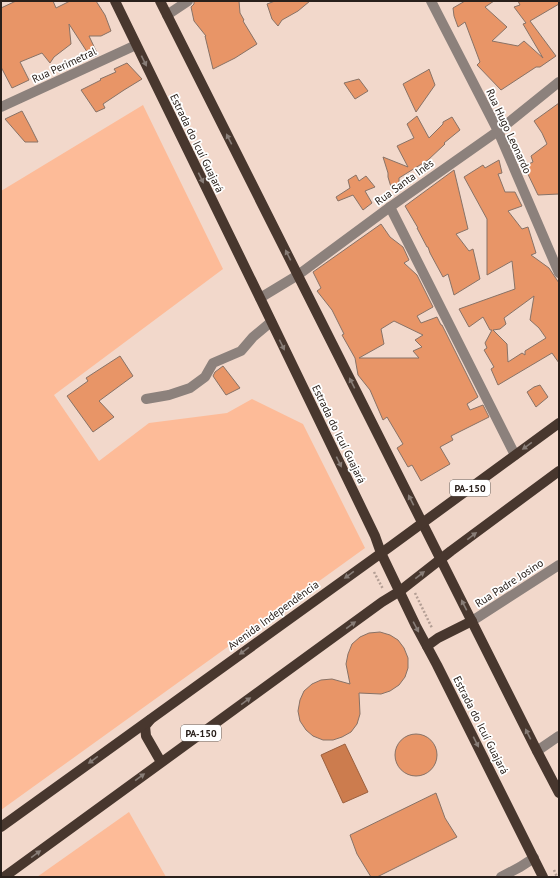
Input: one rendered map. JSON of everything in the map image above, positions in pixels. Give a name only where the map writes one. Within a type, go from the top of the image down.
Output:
[{"type":"main road","name":"Estrada do Icuí Guajará","points":[[115,1],[375,536],[381,553],[416,626],[543,877]]},
{"type":"main road","points":[[160,1],[559,794]]},
{"type":"main road","name":"Avenida Independência","points":[[1,827],[559,423]]},
{"type":"main road","name":"PA-150","points":[[4,877],[388,598],[400,591],[559,471]]},
{"type":"main road","points":[[427,646],[438,638],[472,621]]},
{"type":"main road","points":[[153,717],[145,726],[146,736],[161,762]]},
{"type":"street","points":[[167,15],[188,1]]},
{"type":"street","name":"Rua Hugo Leonardo","points":[[431,1],[498,130],[559,273]]},
{"type":"street","name":"Rua Perimetral","points":[[1,107],[136,45]]},
{"type":"street","name":"Rua Santa Inês","points":[[260,298],[298,275],[498,130],[559,82]]},
{"type":"street","points":[[390,207],[515,455]]},
{"type":"street","points":[[146,399],[169,395],[190,388],[205,377],[213,364],[241,351],[271,322]]},
{"type":"street","name":"Rua Padre Josino","points":[[472,621],[559,565]]},
{"type":"street","points":[[537,751],[559,736]]},
{"type":"street","points":[[501,877],[534,858]]},
{"type":"path","points":[[368,562],[388,598]]},
{"type":"path","points":[[410,583],[438,638]]},
{"type":"path","points":[[554,870],[557,877]]},
{"type":"shaded area","points":[[143,105],[223,269],[54,395],[99,461],[149,423],[227,413],[252,399],[303,424],[365,548],[1,810],[1,191]]},
{"type":"shaded area","points":[[345,744],[368,792],[343,803],[321,755]]},
{"type":"shaded area","points":[[129,812],[166,877],[37,877]]},
{"type":"building","points":[[16,1],[53,1],[56,8],[70,1],[96,1],[105,15],[111,31],[101,36],[89,36],[98,55],[91,58],[69,24],[71,44],[54,57],[50,63],[42,53],[20,62],[29,80],[12,88],[1,67],[1,8]]},
{"type":"building","points":[[194,1],[239,1],[240,13],[244,20],[243,21],[257,44],[235,58],[213,69],[206,36],[194,21],[191,7],[194,4]]},
{"type":"building","points":[[275,1],[310,1],[298,11],[282,20],[278,26],[272,19],[267,4]]},
{"type":"building","points":[[465,1],[494,1],[485,7],[507,27],[492,41],[518,46],[524,41],[543,58],[523,24],[526,23],[514,7],[520,5],[518,1],[559,1],[559,4],[530,21],[556,56],[501,90],[477,65],[480,62],[465,22],[458,27],[453,8]]},
{"type":"building","points":[[127,63],[142,79],[103,104],[105,108],[96,112],[81,90],[116,72],[114,69]]},
{"type":"building","points":[[429,69],[435,85],[416,112],[403,84]]},
{"type":"building","points":[[359,79],[368,91],[355,99],[344,83]]},
{"type":"building","points":[[559,103],[559,194],[538,195],[524,166],[533,162],[531,156],[547,144],[534,121]]},
{"type":"building","points":[[22,111],[38,142],[25,142],[5,119]]},
{"type":"building","points":[[417,116],[429,138],[443,124],[443,122],[452,117],[460,130],[444,143],[445,144],[428,160],[399,178],[399,183],[391,187],[383,157],[408,167],[397,146],[414,138],[407,124]]},
{"type":"building","points":[[499,160],[502,173],[498,174],[505,192],[515,192],[522,206],[508,211],[522,229],[528,227],[536,253],[531,255],[549,268],[559,283],[559,363],[552,353],[498,385],[491,369],[494,367],[484,350],[487,348],[485,343],[492,330],[490,330],[483,317],[469,327],[459,309],[515,289],[512,261],[487,275],[487,219],[464,177],[483,165],[485,168]],"holes":[[[534,296],[530,320],[539,328],[546,338],[525,351],[525,355],[522,353],[508,362],[507,344],[493,330],[500,329],[506,324],[504,318]]]},
{"type":"building","points":[[454,170],[468,229],[456,234],[469,251],[473,249],[480,279],[454,295],[448,274],[443,277],[405,206]]},
{"type":"building","points":[[356,175],[359,181],[366,176],[375,187],[365,191],[372,203],[363,210],[353,195],[338,201],[336,197],[350,188],[348,180]]},
{"type":"building","points":[[381,224],[390,237],[403,247],[409,260],[404,263],[417,275],[433,307],[417,316],[421,323],[437,317],[478,397],[467,404],[470,410],[483,405],[489,417],[451,436],[453,440],[440,447],[450,464],[421,481],[412,465],[408,467],[397,448],[403,444],[387,417],[383,420],[370,390],[358,375],[355,358],[342,335],[344,334],[332,310],[317,291],[321,288],[313,272]],"holes":[[[394,321],[423,335],[415,340],[422,347],[413,351],[419,358],[359,358],[384,344],[381,329]]]},
{"type":"building","points":[[120,356],[133,376],[99,401],[114,417],[93,432],[67,396],[88,381],[86,378]]},
{"type":"building","points":[[223,366],[240,388],[226,395],[213,376],[215,372]]},
{"type":"building","points":[[540,385],[548,397],[536,407],[527,392]]},
{"type":"building","points":[[380,632],[390,635],[398,640],[404,648],[408,658],[408,668],[405,677],[399,685],[390,691],[381,694],[359,693],[360,714],[357,724],[351,732],[333,740],[323,740],[313,736],[306,730],[300,721],[298,711],[300,700],[304,691],[312,684],[321,680],[332,679],[350,684],[346,664],[352,644],[360,637],[369,633]]},
{"type":"building","points":[[412,734],[420,734],[428,737],[434,743],[437,755],[434,767],[428,773],[420,776],[412,776],[404,773],[398,767],[395,759],[395,751],[398,743],[404,737]]},
{"type":"building","points":[[436,793],[445,818],[457,837],[377,877],[371,877],[357,854],[350,835]]}]
